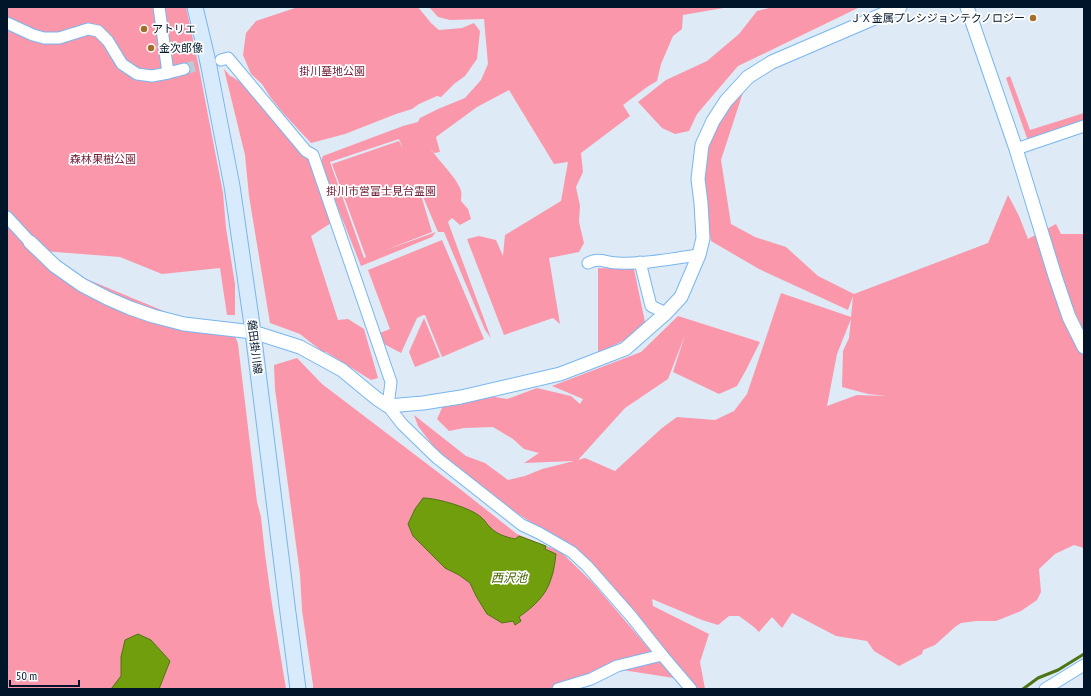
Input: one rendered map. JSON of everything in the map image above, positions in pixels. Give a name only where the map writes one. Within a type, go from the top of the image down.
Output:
[{"type":"main road","name":"磐田掛川線","points":[[195,7],[208,62],[232,186],[253,332],[298,689]]},
{"type":"street","points":[[159,7],[168,74]]},
{"type":"street","points":[[388,406],[423,403],[461,397],[560,374],[624,349],[666,313],[681,297],[699,255],[703,238],[698,179],[702,145],[713,121],[726,102],[748,77],[772,62],[900,7]]},
{"type":"street","points":[[967,7],[1016,149],[1057,283],[1069,317],[1084,347]]},
{"type":"street","points":[[7,23],[33,35],[44,38],[59,38],[88,29],[98,31],[108,41],[122,64],[137,74],[152,76],[168,74],[184,69]]},
{"type":"street","points":[[221,60],[228,58],[306,151],[313,155],[391,382],[388,406]]},
{"type":"street","points":[[1016,149],[1084,126]]},
{"type":"street","points":[[7,217],[55,266],[82,285],[107,298],[153,316],[184,324],[253,332],[300,347],[342,370],[388,406],[402,424],[437,458],[522,525],[572,552],[587,566],[631,616],[691,689]]},
{"type":"street","points":[[588,263],[595,259],[618,263],[699,255]]},
{"type":"street","points":[[640,262],[651,306],[666,313]]},
{"type":"street","points":[[558,689],[591,680],[617,666],[662,655]]},
{"type":"street","points":[[1045,689],[1084,665]]},
{"type":"green space","name":"森林果樹公園","points":[[7,7],[186,7],[223,193],[226,228],[235,284],[235,315],[227,315],[220,268],[162,274],[120,257],[43,251],[55,266],[207,329],[234,333],[238,344],[257,502],[261,517],[272,604],[286,689],[7,689]]},
{"type":"green space","name":"掛川墓地公園","points":[[298,7],[418,7],[439,30],[462,28],[474,23],[480,31],[477,59],[465,76],[454,84],[441,97],[437,96],[419,104],[412,109],[345,134],[311,143],[283,113],[262,84],[251,74],[243,55],[246,33],[256,21]]},
{"type":"green space","name":"掛川市営富士見台霊園","points":[[429,7],[729,7],[683,15],[682,29],[673,36],[661,64],[657,81],[623,105],[630,116],[581,153],[583,172],[576,187],[580,206],[579,222],[584,243],[579,252],[549,258],[560,324],[553,318],[504,335],[467,239],[479,236],[496,240],[503,256],[505,235],[561,201],[568,162],[554,164],[509,90],[477,107],[436,137],[440,152],[434,153],[430,148],[456,181],[461,192],[461,201],[468,209],[471,219],[460,225],[452,218],[448,222],[491,338],[485,330],[444,232],[438,232],[418,185],[432,232],[383,251],[436,232],[432,237],[361,266],[320,163],[323,156],[403,126],[418,122],[420,118],[465,98],[481,80],[488,64],[484,19],[450,20],[438,17]],"holes":[[[399,139],[403,149],[399,141],[332,164],[366,257],[364,258],[330,162]]]},
{"type":"green space","points":[[773,7],[860,7],[738,66],[697,114],[689,131],[675,134],[662,128],[638,102],[666,80],[707,61],[739,34],[757,11]]},
{"type":"green space","points":[[224,69],[231,77],[248,87],[310,157],[331,223],[311,236],[338,320],[348,319],[364,329],[378,378],[371,380],[326,352],[323,352],[300,334],[270,323],[249,196],[245,155]]},
{"type":"green space","points":[[1010,76],[1030,130],[1084,113],[1084,124],[1028,141],[1006,78]]},
{"type":"green space","points":[[748,77],[721,160],[731,224],[755,237],[786,247],[818,276],[854,294],[988,243],[1008,195],[1019,216],[1028,239],[1056,224],[1061,234],[1084,234],[1084,548],[1074,545],[1055,554],[1039,569],[1041,592],[1037,600],[1021,611],[996,621],[961,623],[935,645],[923,650],[922,654],[899,666],[874,651],[867,641],[836,636],[792,613],[782,628],[772,617],[759,632],[739,616],[729,616],[718,625],[702,620],[652,599],[653,606],[709,634],[700,662],[705,689],[698,689],[643,631],[622,598],[584,555],[558,540],[494,498],[434,447],[418,426],[414,415],[466,456],[485,463],[508,480],[525,476],[542,469],[574,461],[524,463],[539,453],[524,449],[513,439],[493,427],[464,428],[449,431],[437,419],[442,408],[440,393],[465,392],[507,399],[537,388],[571,396],[580,404],[583,399],[552,386],[641,352],[678,316],[760,342],[737,386],[719,394],[673,372],[685,335],[668,379],[625,408],[578,460],[585,458],[615,471],[662,428],[677,417],[715,420],[734,411],[747,394],[781,293],[851,317],[853,296],[848,310],[759,269],[711,241],[699,174],[709,131]],"holes":[[[851,319],[849,338],[843,351],[842,387],[868,394],[886,396],[857,395],[827,406],[837,354]]]},
{"type":"green space","points":[[442,240],[484,339],[442,357],[425,315],[423,315],[417,318],[401,353],[384,344],[380,333],[390,329],[368,270]]},
{"type":"green space","points":[[598,268],[634,269],[645,322],[627,339],[598,353]]},
{"type":"green space","points":[[424,318],[440,357],[415,367],[409,352]]},
{"type":"green space","points":[[297,358],[322,384],[517,534],[561,552],[593,583],[674,678],[616,669],[558,689],[313,689],[302,610],[300,574],[275,389],[274,365]]},
{"type":"water","name":"西沢池","points":[[423,498],[429,498],[463,507],[477,514],[498,533],[515,539],[519,536],[546,546],[545,549],[556,554],[553,573],[546,591],[534,605],[519,617],[521,621],[515,625],[513,621],[502,623],[487,614],[470,583],[459,575],[445,568],[413,536],[408,524],[415,509]]},
{"type":"water","points":[[138,634],[151,640],[170,661],[159,689],[111,689],[121,676],[121,657],[125,640]]},
{"type":"waterway","points":[[1023,689],[1038,678],[1058,670],[1084,654]]},
{"type":"tunnel","points":[[184,69],[214,61]]},
{"type":"place","name":"ＪＸ金属プレシジョンテクノロジー","points":[[1033,18]]},
{"type":"place","name":"アトリエ","points":[[144,29]]},
{"type":"place","name":"金次郎像","points":[[151,48]]}]
